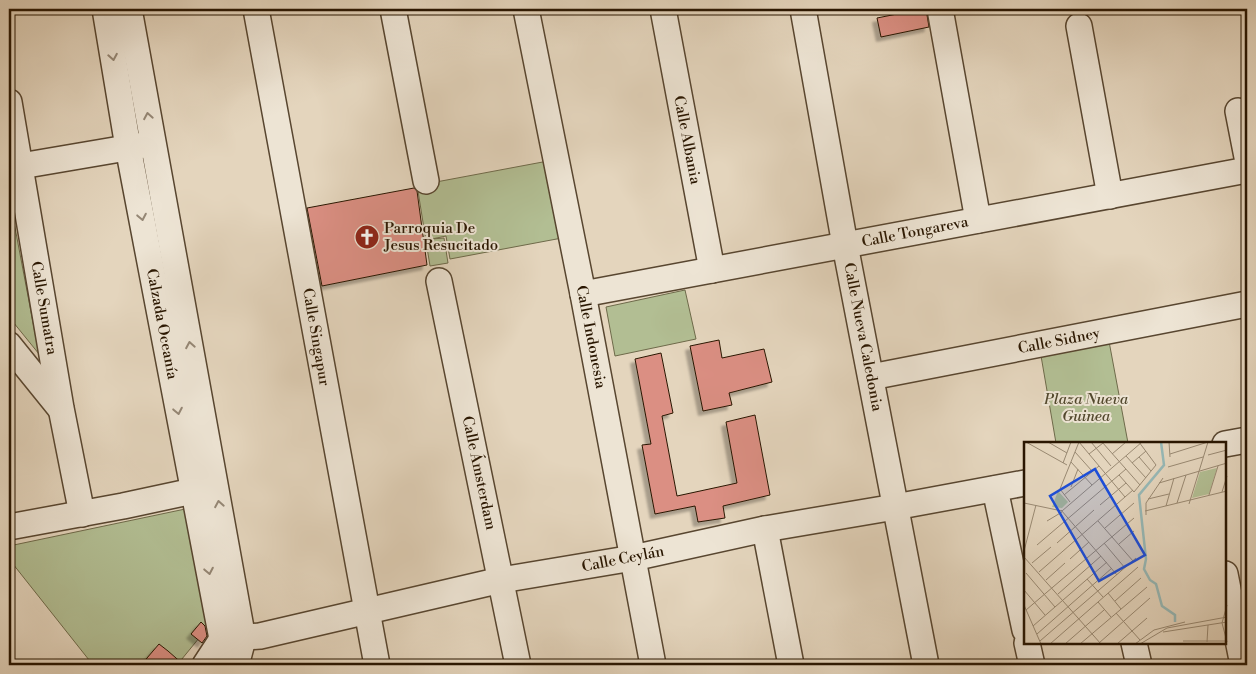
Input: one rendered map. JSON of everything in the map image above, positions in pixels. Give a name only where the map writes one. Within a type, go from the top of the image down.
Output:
[{"type":"street","name":"Calzada Oceanía","points":[[105,9],[128,148],[193,491],[250,665]]},
{"type":"street","name":"Calzada Oceanía","points":[[129,9],[242,638]]},
{"type":"street","name":"Calle Singapur","points":[[256,9],[377,665]]},
{"type":"street","points":[[393,9],[426,181]]},
{"type":"street","name":"Calle Indonesia","points":[[526,9],[583,294],[653,665]]},
{"type":"street","name":"Calle Albania","points":[[662,9],[712,270]]},
{"type":"street","name":"Calle Nueva Caledonia","points":[[803,9],[845,245],[926,665]]},
{"type":"street","points":[[940,9],[978,220]]},
{"type":"street","points":[[1078,26],[1110,196]]},
{"type":"street","name":"Calle Sumatra","points":[[9,102],[14,166],[82,514]]},
{"type":"street","points":[[1238,111],[1247,157]]},
{"type":"street","points":[[14,166],[153,143]]},
{"type":"street","name":"Calle Tongareva","points":[[583,294],[1247,170]]},
{"type":"street","name":"Calle Ámsterdam","points":[[439,280],[518,665]]},
{"type":"street","name":"Calle Sidney","points":[[871,376],[1247,304]]},
{"type":"street","points":[[9,345],[61,408]]},
{"type":"street","points":[[1226,444],[1247,440]]},
{"type":"street","name":"Calle Ceylán","points":[[242,638],[501,580],[633,558],[765,529],[1024,483]]},
{"type":"street","points":[[996,489],[1024,625]]},
{"type":"street","points":[[9,527],[193,491]]},
{"type":"street","points":[[765,529],[792,665]]},
{"type":"street","points":[[1226,579],[1242,665]]},
{"type":"street","points":[[205,665],[242,638]]},
{"type":"street","points":[[234,665],[238,658],[242,638]]},
{"type":"street","points":[[1027,644],[1032,665]]},
{"type":"street","points":[[1134,644],[1138,665]]},
{"type":"green space","points":[[548,161],[562,238],[450,259],[446,236],[432,239],[444,238],[448,263],[430,266],[418,191],[437,188],[436,182]]},
{"type":"green space","points":[[9,196],[39,354],[9,317]]},
{"type":"green space","points":[[685,290],[696,339],[615,356],[606,307]]},
{"type":"green space","name":"Plaza Nueva Guinea","points":[[1108,336],[1128,442],[1056,442],[1040,350]]},
{"type":"green space","points":[[190,508],[213,621],[177,665],[93,665],[9,559],[9,546]]},
{"type":"building","points":[[926,9],[929,27],[881,37],[877,18]]},
{"type":"building","name":"Parroquia De Jesus Resucitado","points":[[414,188],[417,191],[427,265],[322,286],[307,208]]},
{"type":"building","points":[[719,340],[722,358],[764,349],[772,382],[729,393],[732,405],[703,411],[690,346]]},
{"type":"building","points":[[661,353],[673,413],[662,416],[677,496],[737,483],[726,422],[755,415],[770,495],[723,506],[725,518],[698,522],[695,506],[655,514],[642,445],[651,444],[635,359]]},
{"type":"building","points":[[201,622],[205,626],[207,636],[202,643],[191,634]]},
{"type":"building","points":[[159,644],[168,651],[184,665],[141,665]]},
{"type":"place","name":"Parroquia De Jesus Resucitado","points":[[367,237]]}]
